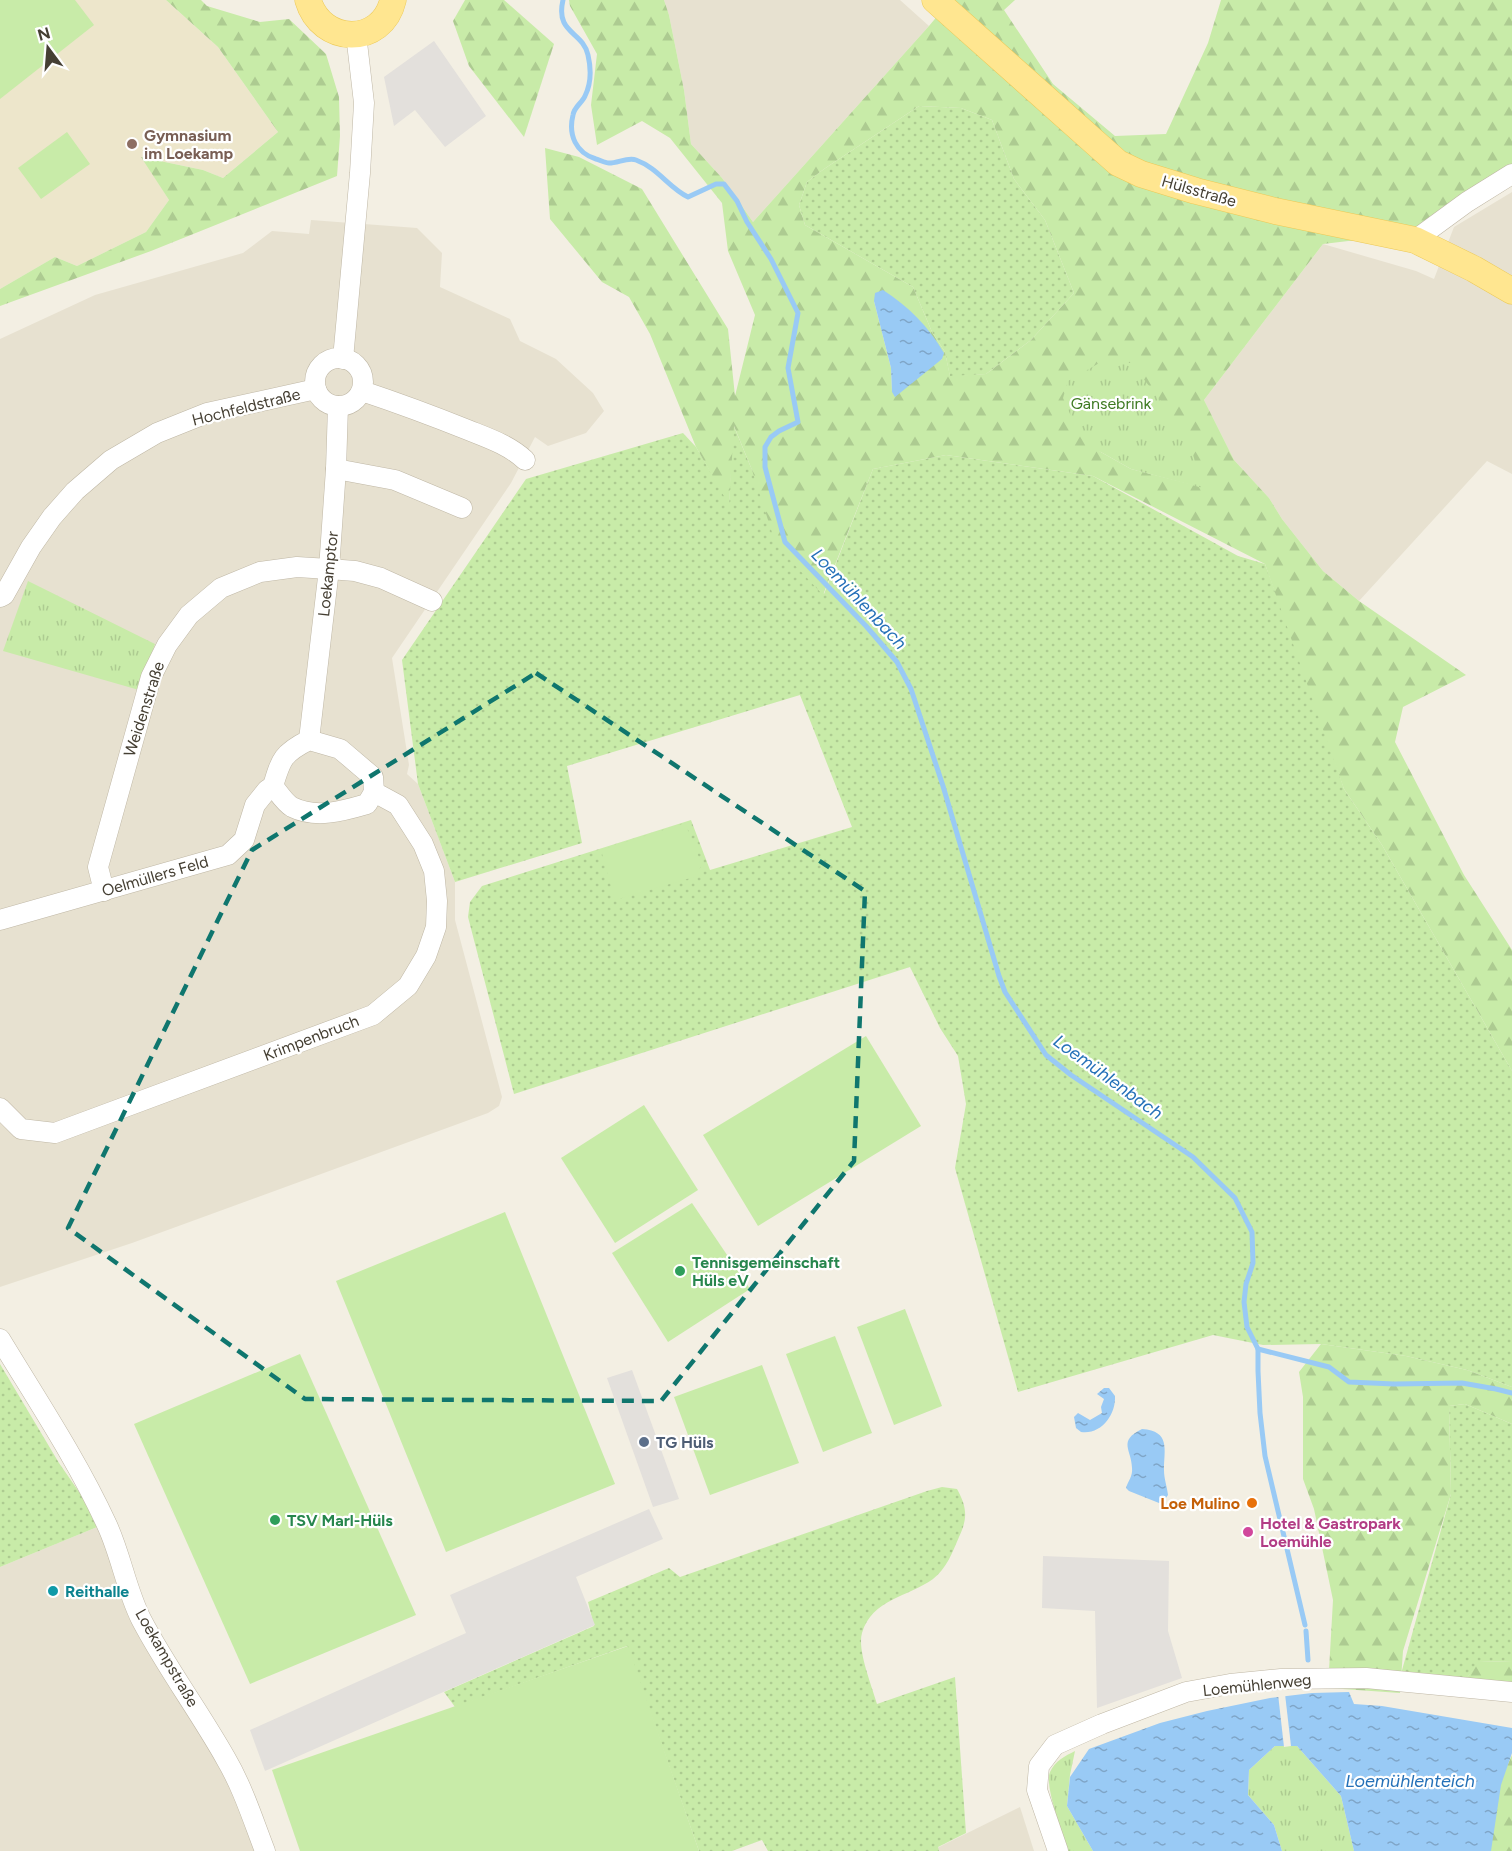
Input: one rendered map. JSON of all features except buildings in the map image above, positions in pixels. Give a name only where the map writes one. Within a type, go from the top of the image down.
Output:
[{"type":"main road","points":[[306,0],[311,11],[325,27],[335,32],[356,34],[368,31],[379,24],[394,1]]},
{"type":"main road","name":"Hülsstraße","points":[[935,0],[1118,163],[1141,174],[1196,191],[1275,211],[1415,240],[1512,291]]},
{"type":"street","points":[[343,359],[364,103],[356,34]]},
{"type":"street","points":[[1415,240],[1467,202],[1512,174]]},
{"type":"street","points":[[343,359],[351,361],[358,367],[364,383],[362,391],[356,400],[348,405],[331,405],[324,401],[316,389],[316,377],[321,367],[331,360],[343,359]]},
{"type":"street","name":"Hochfeldstraße","points":[[0,597],[4,595],[31,547],[52,517],[75,491],[111,460],[157,433],[207,413],[316,389]]},
{"type":"street","points":[[362,391],[424,412],[494,441],[515,451],[525,460]]},
{"type":"street","name":"Loekamptor","points":[[309,740],[329,568],[338,406]]},
{"type":"street","points":[[336,469],[395,480],[462,508]]},
{"type":"street","name":"Weidenstraße","points":[[104,891],[98,867],[151,677],[167,645],[189,615],[221,588],[260,572],[297,567],[355,571],[381,578],[432,601]]},
{"type":"street","points":[[309,740],[340,749],[373,777],[374,792],[367,804],[339,812],[312,813],[291,806],[273,786],[280,763],[292,748],[309,740]]},
{"type":"street","name":"Oelmüllers Feld","points":[[0,920],[228,855],[244,840],[255,805],[273,786]]},
{"type":"street","name":"Krimpenbruch","points":[[0,1108],[21,1129],[56,1133],[373,1015],[408,986],[426,956],[436,927],[437,901],[434,871],[423,844],[399,805],[374,792]]},
{"type":"street","name":"Loekampstraße","points":[[0,1339],[71,1457],[107,1526],[140,1616],[171,1672],[227,1760],[265,1851]]},
{"type":"street","name":"Loemühlenweg","points":[[1058,1851],[1037,1791],[1040,1766],[1055,1745],[1102,1724],[1186,1692],[1230,1684],[1281,1679],[1366,1678],[1512,1692]]},
{"type":"highlighted area","points":[[536,673],[865,891],[854,1161],[661,1401],[305,1399],[68,1228],[252,850]]},
{"type":"shaded area","name":"Gymnasium im Loekamp","points":[[0,0],[166,0],[218,47],[278,132],[223,178],[203,170],[142,157],[169,200],[146,232],[77,266],[55,257],[0,289]]},
{"type":"shaded area","points":[[664,0],[900,0],[929,26],[753,222],[722,178],[691,144],[684,90]]},
{"type":"shaded area","points":[[434,41],[486,116],[445,147],[415,110],[394,126],[384,77]]},
{"type":"shaded area","points":[[1512,192],[1512,474],[1487,461],[1359,601],[1323,571],[1282,519],[1269,498],[1234,460],[1204,400],[1323,244],[1416,271],[1434,279],[1454,227]]},
{"type":"shaded area","points":[[311,220],[417,228],[442,253],[440,287],[510,319],[520,341],[556,359],[593,393],[604,411],[586,433],[548,446],[535,437],[511,483],[392,658],[409,765],[407,774],[418,784],[455,882],[455,920],[502,1097],[499,1106],[488,1113],[132,1243],[0,1287],[0,339],[95,295],[243,253],[272,231],[309,234]]},
{"type":"shaded area","name":"TG Hüls","points":[[632,1370],[679,1499],[653,1507],[607,1378]]},
{"type":"shaded area","points":[[649,1509],[663,1539],[576,1577],[595,1625],[265,1771],[250,1730],[466,1633],[450,1595]]},
{"type":"shaded area","points":[[102,1525],[223,1765],[256,1851],[0,1851],[0,1567]]},
{"type":"shaded area","points":[[1043,1556],[1169,1561],[1168,1631],[1182,1678],[1097,1708],[1095,1611],[1042,1608]]},
{"type":"shaded area","points":[[1020,1807],[1034,1851],[939,1851],[937,1848]]},
{"type":"green space","points":[[0,0],[75,0],[94,25],[0,99]]},
{"type":"green space","points":[[166,0],[201,0],[207,6],[260,22],[289,19],[326,54],[339,97],[340,136],[337,176],[151,251],[0,306],[0,289],[55,257],[77,266],[146,232],[169,200],[141,157],[203,170],[223,178],[278,132],[218,47]]},
{"type":"green space","points":[[465,0],[504,0],[554,44],[524,137],[469,66],[453,21]]},
{"type":"green space","points":[[569,0],[664,0],[684,90],[691,144],[722,178],[753,222],[929,26],[949,2],[947,0],[1015,0],[1004,10],[1053,84],[1115,136],[1166,134],[1208,43],[1221,0],[1512,0],[1512,166],[1416,233],[1323,244],[1204,400],[1234,460],[1269,498],[1282,519],[1323,571],[1359,601],[1466,675],[1403,707],[1395,742],[1464,875],[1512,950],[1512,1071],[1382,845],[1344,789],[1265,564],[1093,476],[946,455],[873,469],[823,595],[776,545],[752,470],[734,426],[729,505],[696,447],[650,334],[629,297],[602,282],[550,219],[545,148],[579,157],[642,189],[728,329],[735,396],[755,315],[728,251],[722,203],[670,138],[642,121],[597,145],[591,105],[597,54],[570,6]],"holes":[[[919,106],[961,108],[992,120],[1014,179],[1045,220],[1074,293],[1031,340],[986,374],[950,376],[945,352],[932,332],[913,287],[805,225],[799,205],[807,182]],[[874,301],[942,359],[892,392],[891,368]],[[1099,451],[1202,487],[1131,469]]]},
{"type":"green space","points":[[919,106],[961,108],[992,120],[1014,179],[1045,220],[1074,293],[1031,340],[986,374],[950,377],[945,352],[932,332],[913,287],[805,225],[799,205],[807,182]]},
{"type":"green space","points":[[67,132],[90,164],[41,199],[18,168]]},
{"type":"green space","name":"Gänsebrink","points":[[1101,362],[1131,363],[1176,420],[1191,448],[1203,488],[1131,469],[1099,451],[1074,423],[1063,398],[1068,381]]},
{"type":"green space","points":[[733,424],[752,470],[824,594],[873,469],[946,455],[1093,476],[1238,556],[1265,564],[1314,696],[1344,789],[1382,845],[1512,1071],[1512,1387],[1467,1370],[1406,1356],[1321,1344],[1263,1345],[1213,1335],[1018,1392],[955,1168],[966,1104],[958,1056],[940,1028],[910,967],[514,1094],[468,917],[470,902],[482,886],[691,820],[710,870],[852,827],[800,695],[567,766],[582,843],[455,882],[418,784],[402,660],[526,479],[683,433],[696,447],[729,503]]},
{"type":"green space","points":[[28,581],[155,644],[139,690],[3,651]]},
{"type":"green space","points":[[685,823],[702,865],[694,877],[615,900],[601,850]]},
{"type":"green space","points":[[866,1036],[921,1126],[758,1226],[703,1135]]},
{"type":"green space","points":[[644,1105],[698,1190],[615,1243],[561,1158]]},
{"type":"green space","name":"Tennisgemeinschaft Hüls eV","points":[[692,1203],[750,1289],[668,1342],[612,1253]]},
{"type":"green space","points":[[505,1212],[615,1484],[446,1552],[336,1281]]},
{"type":"green space","points":[[905,1309],[942,1406],[894,1425],[857,1327]]},
{"type":"green space","points":[[835,1336],[872,1433],[823,1452],[786,1354]]},
{"type":"green space","points":[[1321,1344],[1406,1356],[1467,1370],[1512,1387],[1512,1424],[1465,1404],[1449,1406],[1451,1494],[1403,1651],[1400,1693],[1328,1688],[1333,1600],[1314,1509],[1303,1479],[1303,1397],[1299,1372]]},
{"type":"green space","name":"TSV Marl-Hüls","points":[[300,1354],[416,1615],[250,1684],[134,1424]]},
{"type":"green space","points":[[0,1364],[59,1463],[102,1525],[0,1567]]},
{"type":"green space","points":[[762,1365],[799,1463],[710,1495],[674,1397]]},
{"type":"green space","points":[[1465,1404],[1512,1424],[1512,1661],[1479,1662],[1460,1687],[1399,1681],[1451,1494],[1449,1406]]},
{"type":"green space","points":[[942,1487],[957,1489],[963,1501],[965,1513],[962,1530],[949,1560],[933,1579],[892,1600],[874,1613],[867,1622],[861,1640],[863,1658],[877,1704],[955,1677],[966,1833],[938,1847],[939,1851],[768,1851],[762,1840],[732,1851],[699,1851],[627,1646],[455,1707],[444,1692],[594,1626],[588,1602],[669,1568],[680,1577]]},
{"type":"green space","points":[[628,1646],[699,1851],[300,1851],[272,1770]]},
{"type":"green space","points":[[1512,1661],[1512,1695],[1455,1695],[1478,1662]]},
{"type":"green space","points":[[1275,1746],[1297,1746],[1341,1796],[1354,1851],[1282,1851],[1274,1825],[1248,1795],[1249,1770]]},
{"type":"green space","points":[[1075,1751],[1067,1806],[1093,1851],[1068,1851],[1050,1788],[1049,1778],[1052,1768],[1061,1759]]},
{"type":"green space","points":[[1512,1755],[1512,1851],[1487,1851],[1499,1784]]},
{"type":"water","points":[[883,290],[917,318],[932,334],[944,353],[942,359],[895,397],[892,392],[891,368],[874,301],[875,293]]},
{"type":"water","points":[[1104,1388],[1109,1388],[1115,1396],[1110,1417],[1101,1427],[1081,1432],[1076,1428],[1074,1417],[1078,1413],[1090,1420],[1102,1413],[1101,1407],[1104,1399],[1097,1394]]},
{"type":"water","points":[[1142,1429],[1158,1433],[1164,1443],[1164,1473],[1168,1495],[1163,1502],[1159,1503],[1126,1488],[1132,1471],[1128,1442],[1134,1433]]},
{"type":"water","name":"Loemühlenteich","points":[[1349,1692],[1354,1704],[1382,1706],[1512,1728],[1512,1753],[1501,1785],[1491,1851],[1354,1851],[1341,1796],[1297,1746],[1275,1746],[1249,1770],[1248,1795],[1274,1825],[1282,1851],[1093,1851],[1067,1806],[1070,1777],[1089,1749],[1160,1723],[1207,1711],[1270,1698],[1312,1693]]},
{"type":"pier","points":[[1278,1694],[1285,1694],[1291,1746],[1284,1747]]},
{"type":"waterway","name":"Loemühlenbach","points":[[563,0],[563,20],[585,47],[590,65],[587,91],[574,112],[572,122],[573,136],[579,148],[589,156],[607,163],[636,160],[651,168],[688,197],[716,184],[724,184],[737,201],[747,222],[771,259],[798,313],[788,368],[798,422],[771,437],[765,447],[765,467],[785,542],[866,626],[897,662],[911,689],[943,786],[1005,992],[1046,1055],[1071,1075],[1193,1157],[1235,1198],[1252,1232],[1253,1263],[1246,1284],[1244,1302],[1247,1327],[1258,1349],[1260,1413],[1265,1456],[1305,1625]]},
{"type":"waterway","name":"Loemühlenbach","points":[[1258,1349],[1329,1367],[1349,1382],[1462,1383],[1512,1393]]},
{"type":"waterway","name":"Loemühlenbach","points":[[1306,1631],[1308,1660]]},
{"type":"place","name":"Gymnasium im Loekamp","points":[[132,144]]},
{"type":"place","name":"Tennisgemeinschaft Hüls eV","points":[[680,1271]]},
{"type":"place","name":"TG Hüls","points":[[644,1442]]},
{"type":"place","name":"Loe Mulino","points":[[1252,1503]]},
{"type":"place","name":"TSV Marl-Hüls","points":[[275,1520]]},
{"type":"place","name":"Hotel & Gastropark Loemühle","points":[[1248,1532]]},
{"type":"place","name":"Reithalle","points":[[53,1591]]}]
